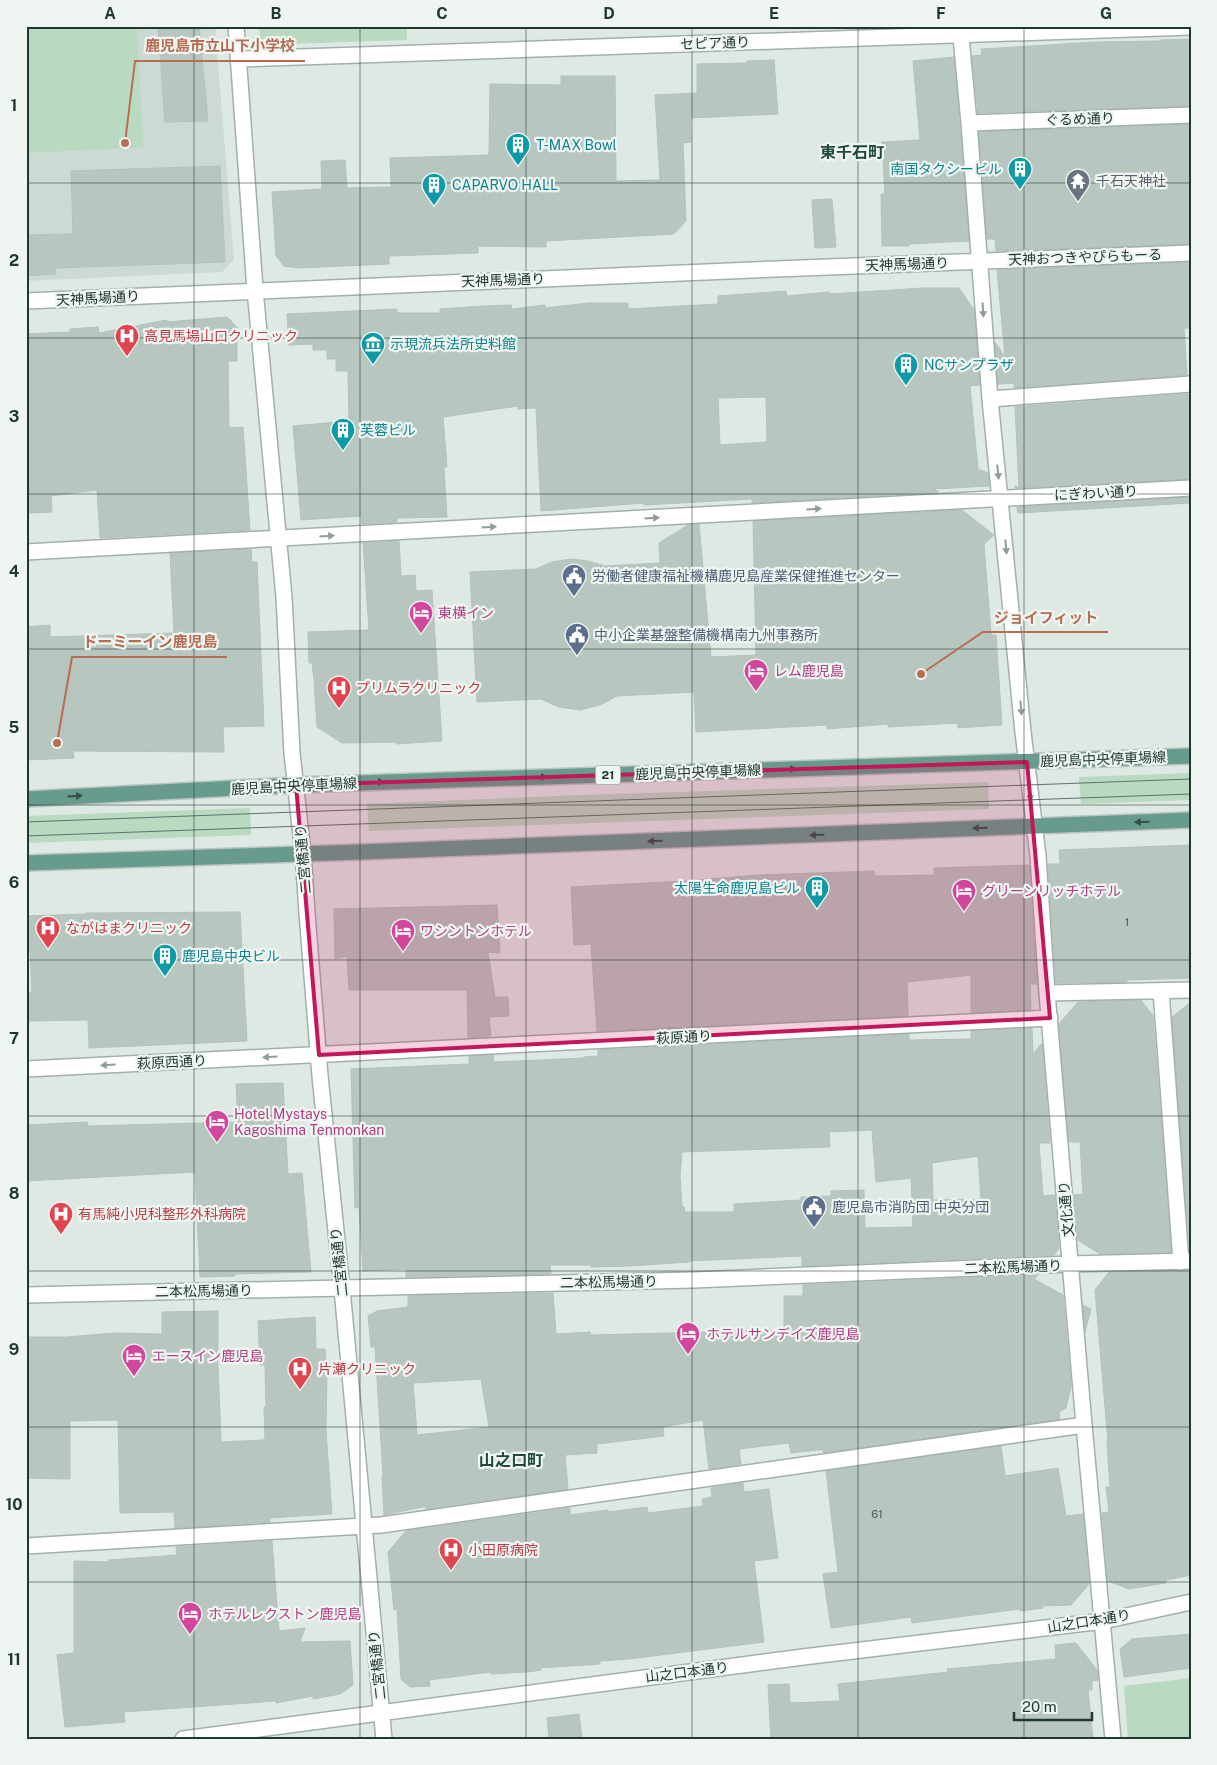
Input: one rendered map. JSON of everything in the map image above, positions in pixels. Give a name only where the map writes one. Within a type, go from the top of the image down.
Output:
[{"type":"main road","name":"鹿児島中央停車場線","points":[[26,799],[296,785],[1191,756]]},
{"type":"main road","points":[[26,863],[1191,820]]},
{"type":"street","name":"二宮橋通り","points":[[236,26],[255,290],[284,606],[292,753],[303,854],[319,1055],[384,1739]]},
{"type":"street","name":"セピア通り","points":[[239,59],[960,30],[1191,27]]},
{"type":"street","name":"文化通り","points":[[960,30],[990,399],[1034,826],[1070,1264],[1113,1739]]},
{"type":"street","name":"ぐるめ通り","points":[[969,123],[1191,115]]},
{"type":"street","name":"天神おつきやぴらもーる","points":[[979,261],[1191,253]]},
{"type":"street","name":"天神馬場通り","points":[[26,301],[979,261]]},
{"type":"street","points":[[990,399],[1191,384]]},
{"type":"street","name":"にぎわい通り","points":[[26,552],[1191,488]]},
{"type":"street","points":[[1047,993],[1191,990]]},
{"type":"street","points":[[1161,991],[1186,1262]]},
{"type":"street","name":"萩原通り","points":[[319,1055],[1050,1018]]},
{"type":"street","name":"萩原西通り","points":[[26,1069],[319,1055]]},
{"type":"street","name":"二本松馬場通り","points":[[26,1295],[694,1280],[1070,1264],[1186,1262]]},
{"type":"street","points":[[26,1546],[364,1526],[1084,1425]]},
{"type":"street","name":"山之口本通り","points":[[182,1739],[803,1657],[1102,1620],[1191,1602]]},
{"type":"highlighted area","points":[[1027,762],[1050,1018],[319,1055],[296,785]]},
{"type":"shaded area","points":[[26,26],[215,26],[234,260],[222,272],[26,281]]},
{"type":"green space","points":[[26,26],[137,26],[143,147],[26,153]]},
{"type":"green space","points":[[259,26],[407,26],[407,40],[261,45]]},
{"type":"green space","points":[[1191,773],[1191,800],[1081,804],[1079,777]]},
{"type":"green space","points":[[988,782],[989,809],[369,831],[367,804],[581,795]]},
{"type":"green space","points":[[250,808],[251,835],[26,843],[26,816]]},
{"type":"green space","points":[[1191,1678],[1191,1739],[1128,1739],[1124,1686]]},
{"type":"building","points":[[158,26],[199,26],[208,121],[165,122]]},
{"type":"building","points":[[1191,39],[1191,106],[978,113],[972,56],[982,55],[981,49]]},
{"type":"building","points":[[954,57],[969,241],[909,244],[909,246],[882,246],[881,194],[885,194],[882,142],[920,140],[913,61]]},
{"type":"building","points":[[774,60],[778,114],[690,118],[691,142],[683,143],[686,221],[674,234],[546,241],[546,247],[478,246],[478,253],[389,256],[389,264],[298,268],[284,266],[276,256],[272,192],[322,189],[321,161],[345,160],[347,188],[391,187],[390,158],[489,155],[490,84],[561,85],[561,76],[615,76],[616,181],[660,180],[655,95],[697,93],[697,64],[747,63],[747,61]]},
{"type":"building","points":[[1191,124],[1191,244],[996,251],[995,239],[987,239],[979,132]]},
{"type":"building","points":[[220,166],[225,262],[55,268],[56,274],[26,276],[26,235],[73,234],[71,171]]},
{"type":"building","points":[[832,199],[836,247],[815,248],[812,200]]},
{"type":"building","points":[[1191,262],[1191,328],[1184,328],[1187,375],[1014,388],[1014,383],[998,384],[995,342],[1005,357],[997,270]]},
{"type":"building","points":[[922,288],[959,288],[974,310],[980,385],[970,386],[978,469],[988,473],[989,486],[934,489],[939,492],[752,503],[752,499],[644,505],[644,503],[541,511],[536,408],[518,409],[518,406],[443,417],[447,467],[444,467],[447,517],[397,518],[397,522],[362,524],[361,516],[301,520],[293,426],[349,421],[348,371],[336,371],[336,359],[327,359],[327,350],[313,350],[313,344],[289,345],[287,314],[397,309],[397,313],[440,313],[440,309],[483,306],[511,305],[512,309],[545,305],[545,308],[589,303],[628,303],[628,309],[718,304],[718,296],[786,291],[787,296],[829,292],[830,294]],"holes":[[[766,397],[767,442],[720,445],[718,398]]]},
{"type":"building","points":[[227,317],[237,327],[237,361],[228,361],[229,428],[243,427],[250,530],[100,538],[97,490],[51,496],[52,512],[29,513],[26,468],[26,334],[70,332],[70,329],[98,327],[99,333],[167,320],[167,322]]},
{"type":"building","points":[[1188,394],[1191,397],[1191,479],[1019,488],[1015,407]]},
{"type":"building","points":[[1191,497],[1191,503],[1018,513],[1017,507]]},
{"type":"building","points":[[962,510],[994,535],[984,544],[991,635],[996,635],[1002,725],[958,728],[958,723],[888,727],[888,724],[827,729],[827,725],[696,732],[694,692],[617,696],[600,705],[580,710],[559,707],[541,699],[477,702],[470,572],[536,569],[552,562],[571,559],[605,566],[660,563],[659,543],[688,525],[699,524],[711,657],[756,655],[753,521]]},
{"type":"building","points":[[399,541],[401,576],[415,575],[416,591],[432,590],[442,741],[396,744],[396,742],[342,743],[317,727],[312,663],[309,663],[308,632],[369,630],[363,543]]},
{"type":"building","points":[[251,549],[252,562],[257,562],[264,726],[223,727],[224,752],[73,751],[74,758],[26,760],[26,627],[50,625],[50,637],[174,633],[170,553]]},
{"type":"building","points":[[1191,845],[1191,978],[1126,980],[1127,982],[1056,983],[1048,864],[1060,864],[1059,850]]},
{"type":"building","points":[[1029,865],[1037,984],[1030,984],[1031,1010],[971,1013],[971,975],[907,982],[908,1016],[597,1031],[591,944],[574,945],[571,887],[758,875],[874,871],[875,876],[934,875],[934,868]]},
{"type":"building","points":[[497,905],[500,953],[488,952],[495,997],[508,997],[509,1016],[489,1017],[491,1036],[468,1038],[467,990],[349,990],[347,956],[335,959],[334,909]]},
{"type":"building","name":"鹿児島中央ビル","points":[[240,912],[247,1041],[89,1048],[88,1020],[26,1021],[26,993],[32,993],[30,951],[26,951],[26,916],[86,913]]},
{"type":"building","points":[[1141,1000],[1153,1016],[1171,1252],[1100,1254],[1078,1240],[1074,1195],[1083,1194],[1080,1142],[1069,1142],[1059,1024],[1078,1002]]},
{"type":"building","points":[[1191,1002],[1191,1252],[1190,1252],[1172,1017]]},
{"type":"building","points":[[1032,1028],[1033,1054],[1042,1043],[1050,1143],[1039,1143],[1043,1196],[1055,1195],[1059,1248],[1054,1255],[802,1266],[802,1256],[689,1261],[631,1266],[550,1265],[551,1274],[406,1277],[406,1269],[363,1271],[359,1207],[355,1208],[351,1069],[469,1064],[469,1056],[493,1055],[494,1062],[584,1058],[598,1056],[598,1050],[909,1034],[909,1040],[971,1039],[971,1031]],"holes":[[[872,1130],[876,1182],[911,1178],[913,1227],[865,1228],[864,1190],[831,1191],[831,1196],[801,1197],[801,1200],[734,1204],[734,1212],[685,1212],[684,1207],[682,1207],[680,1177],[682,1152],[830,1147],[829,1132]],[[978,1156],[981,1199],[933,1200],[932,1163]]]},
{"type":"building","points":[[283,1083],[288,1174],[302,1173],[311,1272],[200,1277],[195,1172],[26,1181],[26,1125],[87,1122],[88,1126],[238,1122],[236,1084]]},
{"type":"building","points":[[1191,1270],[1191,1575],[1166,1580],[1166,1583],[1129,1589],[1108,1581],[1102,1513],[1109,1512],[1106,1487],[1110,1487],[1108,1442],[1095,1290],[1109,1272]]},
{"type":"building","points":[[1038,1275],[1034,1279],[1063,1295],[1071,1387],[1066,1408],[1059,1412],[1060,1419],[824,1453],[823,1450],[817,1450],[791,1453],[789,1443],[739,1449],[741,1464],[709,1469],[703,1420],[663,1427],[664,1436],[597,1444],[597,1453],[565,1455],[568,1489],[425,1509],[427,1506],[384,1515],[375,1347],[371,1347],[368,1316],[377,1311],[408,1307],[408,1296],[553,1293],[556,1334],[590,1332],[591,1335],[784,1330],[784,1296],[803,1296],[803,1285]],"holes":[[[481,1379],[489,1427],[417,1435],[413,1383]]]},
{"type":"building","points":[[1083,1305],[1091,1309],[1085,1332]]},
{"type":"building","points":[[218,1311],[221,1442],[263,1440],[265,1438],[265,1365],[260,1365],[258,1321],[315,1317],[316,1349],[325,1349],[327,1372],[326,1431],[332,1514],[270,1518],[270,1522],[175,1528],[174,1512],[120,1513],[118,1420],[70,1421],[70,1479],[26,1478],[26,1337],[67,1337],[114,1333],[162,1334],[162,1312]]},
{"type":"building","points":[[1001,1446],[1005,1476],[1058,1468],[1066,1516],[1083,1514],[1089,1584],[1071,1605],[1042,1606],[1043,1608],[1020,1611],[1020,1609],[912,1623],[911,1617],[831,1628],[823,1574],[838,1572],[826,1471]]},
{"type":"building","points":[[743,1483],[744,1492],[769,1489],[778,1558],[754,1561],[764,1642],[600,1661],[600,1664],[540,1668],[541,1670],[528,1672],[491,1674],[490,1672],[429,1680],[430,1686],[410,1687],[401,1679],[397,1609],[394,1610],[388,1552],[406,1531],[570,1508],[570,1515],[647,1507],[648,1513],[703,1506],[702,1499],[712,1497],[711,1488]]},
{"type":"building","name":"ホテルレクストン鹿児島","points":[[272,1541],[279,1631],[305,1628],[300,1642],[350,1641],[353,1685],[340,1694],[313,1699],[313,1696],[276,1703],[276,1701],[124,1712],[125,1722],[65,1727],[57,1655],[74,1653],[74,1561],[109,1562],[109,1560],[177,1555],[176,1547]]},
{"type":"building","points":[[1191,1634],[1191,1668],[1124,1677],[1120,1649],[1132,1639]]},
{"type":"building","points":[[1076,1643],[1097,1670],[1098,1680],[1092,1681],[1092,1690],[1088,1690],[1093,1739],[771,1739],[768,1685],[789,1684],[790,1703],[840,1701],[838,1684],[948,1672],[947,1669],[1056,1659],[1055,1645]]},
{"type":"building","points":[[579,1714],[582,1739],[549,1739],[547,1718]]},
{"type":"tram line","points":[[26,822],[1191,779]]},
{"type":"tram line","points":[[26,836],[1191,794]]},
{"type":"place","name":"鹿児島市立山下小学校","points":[[125,143]]},
{"type":"place","name":"T-MAX Bowl","points":[[518,166]]},
{"type":"place","name":"南国タクシービル","points":[[1020,190]]},
{"type":"place","name":"千石天神社","points":[[1078,202]]},
{"type":"place","name":"CAPARVO HALL","points":[[434,206]]},
{"type":"place","name":"高見馬場山口クリニック","points":[[127,357]]},
{"type":"place","name":"示現流兵法所史料館","points":[[373,365]]},
{"type":"place","name":"NCサンプラザ","points":[[906,386]]},
{"type":"place","name":"芙蓉ビル","points":[[343,451]]},
{"type":"place","name":"労働者健康福祉機構鹿児島産業保健推進センター","points":[[574,597]]},
{"type":"place","name":"東横イン","points":[[421,634]]},
{"type":"place","name":"中小企業基盤整備機構南九州事務所","points":[[577,656]]},
{"type":"place","name":"ジョイフィット","points":[[921,674]]},
{"type":"place","name":"レム鹿児島","points":[[756,692]]},
{"type":"place","name":"プリムラクリニック","points":[[339,709]]},
{"type":"place","name":"ドーミーイン鹿児島","points":[[57,743]]},
{"type":"place","name":"太陽生命鹿児島ビル","points":[[817,909]]},
{"type":"place","name":"グリーンリッチホテル","points":[[964,912]]},
{"type":"place","name":"ながはまクリニック","points":[[48,949]]},
{"type":"place","name":"ワシントンホテル","points":[[403,952]]},
{"type":"place","name":"鹿児島中央ビル","points":[[165,977]]},
{"type":"place","name":"Hotel Mystays Kagoshima Tenmonkan","points":[[217,1143]]},
{"type":"place","name":"鹿児島市消防団 中央分団","points":[[814,1228]]},
{"type":"place","name":"有馬純小児科整形外科病院","points":[[61,1235]]},
{"type":"place","name":"ホテルサンデイズ鹿児島","points":[[688,1355]]},
{"type":"place","name":"エースイン鹿児島","points":[[134,1377]]},
{"type":"place","name":"片瀬クリニック","points":[[300,1390]]},
{"type":"place","name":"小田原病院","points":[[451,1571]]},
{"type":"place","name":"ホテルレクストン鹿児島","points":[[190,1635]]},
{"type":"district","name":"東千石町","points":[[852,152]]},
{"type":"district","name":"山之口町","points":[[511,1460]]}]
